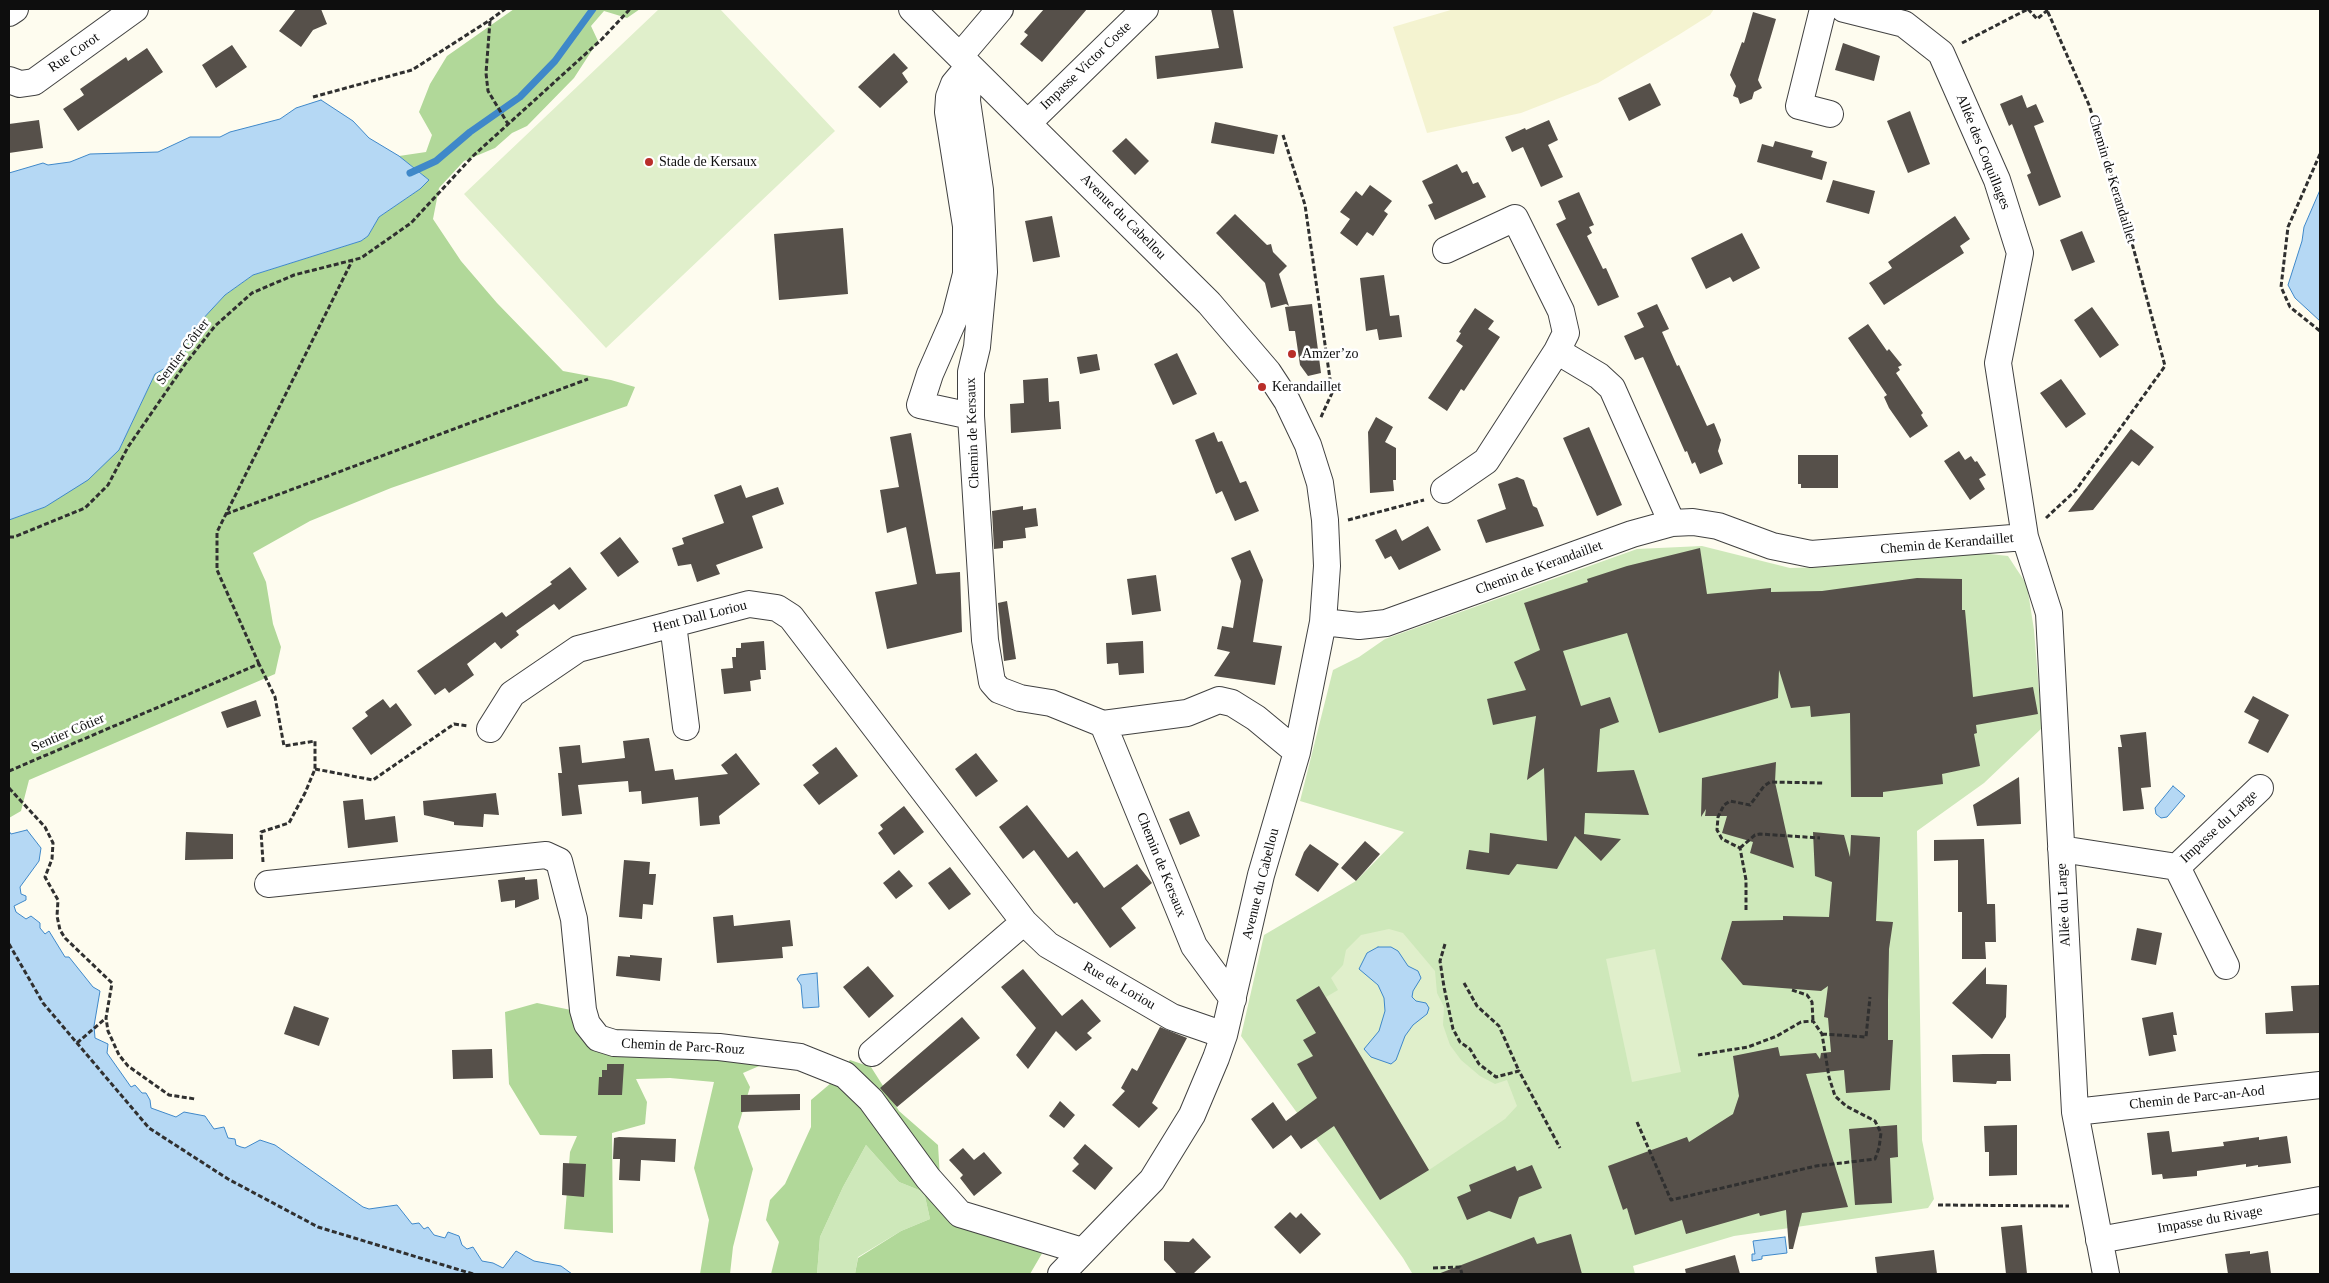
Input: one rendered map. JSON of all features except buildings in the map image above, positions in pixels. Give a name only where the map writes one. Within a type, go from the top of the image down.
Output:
[{"type":"street","points":[[9,13],[15,9]]},
{"type":"street","name":"Rue Corot","points":[[9,80],[20,84],[34,82],[135,9]]},
{"type":"street","name":"Avenue du Cabellou","points":[[912,9],[1209,302],[1240,337],[1268,372],[1287,401],[1308,445],[1320,484],[1326,526],[1327,566],[1323,622],[1296,752],[1261,875],[1224,1035],[1192,1116],[1152,1180],[1061,1274]]},
{"type":"street","points":[[971,416],[920,406],[930,374],[955,317],[966,274],[966,226],[948,112],[949,97],[965,61],[1000,9]]},
{"type":"street","name":"Impasse Victor Coste","points":[[1028,123],[1145,9]]},
{"type":"street","points":[[1823,9],[1799,106],[1830,114]]},
{"type":"street","name":"Allée des Coquillages","points":[[1844,9],[1904,24],[1942,53],[1997,180],[2020,253],[1998,364],[2025,537]]},
{"type":"street","name":"Chemin de Kersaux","points":[[965,61],[967,101],[980,190],[984,272],[977,346],[971,372],[971,416],[985,640],[992,682],[999,690],[1020,698],[1051,703],[1103,724],[1186,713],[1219,700],[1232,703],[1256,718],[1296,752]]},
{"type":"street","points":[[1444,490],[1486,461],[1557,351],[1566,333],[1561,311],[1515,218],[1446,250]]},
{"type":"street","points":[[1557,351],[1599,376],[1612,388],[1672,524]]},
{"type":"street","name":"Chemin de Kerandaillet","points":[[1323,622],[1360,626],[1386,623],[1632,534],[1672,524],[1693,522],[1718,526],[1772,546],[1811,554],[2025,537]]},
{"type":"street","name":"Allée du Large","points":[[2025,537],[2049,613],[2075,1112],[2106,1274]]},
{"type":"street","name":"Hent Dall Loriou","points":[[490,729],[512,694],[578,649],[749,604],[777,608],[791,617],[919,784]]},
{"type":"street","points":[[673,624],[686,728]]},
{"type":"street","name":"Chemin de Kersaux","points":[[1103,724],[1194,946],[1233,999]]},
{"type":"street","name":"Rue de Loriou","points":[[919,784],[1024,922],[1048,945],[1172,1017],[1224,1035]]},
{"type":"street","name":"Impasse du Large","points":[[2177,867],[2260,788]]},
{"type":"street","name":"Impasse du Large","points":[[2061,848],[2177,867]]},
{"type":"street","name":"Chemin de Parc-Rouz","points":[[268,884],[546,855],[560,861],[574,919],[583,1010],[587,1024],[598,1038],[614,1043],[719,1047],[800,1056],[845,1075],[871,1100],[928,1178],[960,1214],[1082,1252]]},
{"type":"street","name":"Impasse du Large","points":[[2177,867],[2226,966]]},
{"type":"street","points":[[872,1053],[1024,922]]},
{"type":"street","name":"Chemin de Parc-an-Aod","points":[[2075,1112],[2320,1085]]},
{"type":"street","name":"Impasse du Rivage","points":[[2099,1240],[2320,1200]]},
{"type":"path","points":[[313,97],[412,70],[505,9]]},
{"type":"path","name":"Sentier Côtier","points":[[9,537],[14,537],[85,508],[108,486],[128,447],[186,364],[215,326],[252,293],[294,276],[361,258],[411,223],[473,156],[602,39],[630,9]]},
{"type":"path","points":[[1942,53],[2028,9],[2037,19],[2048,10]]},
{"type":"path","name":"Chemin de Kerandaillet","points":[[2025,537],[2076,490],[2166,366],[2125,217],[2089,105],[2048,10]]},
{"type":"path","points":[[490,20],[486,72],[488,91],[508,124]]},
{"type":"path","points":[[1283,135],[1305,205],[1332,393],[1308,445]]},
{"type":"path","points":[[2320,154],[2288,227],[2281,287],[2290,307],[2320,331]]},
{"type":"path","points":[[268,884],[263,864],[261,832],[289,823],[315,769],[315,741],[284,746],[274,697],[217,570],[217,532],[352,260]]},
{"type":"path","points":[[226,514],[588,379]]},
{"type":"path","points":[[1326,526],[1437,496],[1444,490]]},
{"type":"path","name":"Sentier Côtier","points":[[9,771],[259,664]]},
{"type":"path","points":[[315,769],[373,780],[454,724],[490,729]]},
{"type":"path","points":[[1740,848],[1722,839],[1717,830],[1718,817],[1724,805],[1730,801],[1750,805],[1764,786],[1770,782],[1823,783]]},
{"type":"path","points":[[9,788],[40,821],[53,843],[52,859],[45,877],[58,900],[57,916],[60,930],[65,938],[112,984],[106,1018],[108,1031],[119,1055],[128,1066],[169,1095],[195,1099]]},
{"type":"path","points":[[1740,848],[1755,835],[1760,834],[1820,838]]},
{"type":"path","points":[[1740,848],[1746,880],[1746,910]]},
{"type":"path","points":[[9,944],[43,1003],[149,1128],[228,1179],[318,1227],[472,1274]]},
{"type":"path","points":[[1445,944],[1440,961],[1453,1028],[1460,1042],[1470,1049],[1479,1064],[1496,1077],[1519,1071]]},
{"type":"path","points":[[1464,983],[1477,1006],[1499,1026],[1519,1071],[1560,1148]]},
{"type":"path","points":[[1637,1122],[1671,1200],[1816,1166],[1875,1159],[1881,1133],[1875,1121],[1846,1106],[1835,1096],[1829,1077],[1822,1034],[1813,1021],[1812,1002],[1807,995],[1792,990]]},
{"type":"path","points":[[1822,1034],[1866,1037],[1870,997]]},
{"type":"path","points":[[77,1043],[106,1018]]},
{"type":"path","points":[[1698,1055],[1748,1047],[1777,1036],[1801,1022],[1813,1021]]},
{"type":"path","points":[[1938,1205],[2058,1207],[2092,1204]]},
{"type":"path","points":[[1433,1268],[1460,1267],[1462,1274]]},
{"type":"green space","points":[[514,9],[640,9],[627,18],[604,11],[591,26],[598,41],[574,78],[527,126],[512,133],[495,148],[464,161],[439,188],[433,219],[461,261],[497,303],[563,371],[611,380],[635,387],[627,406],[391,488],[310,521],[253,553],[266,582],[273,624],[281,647],[275,674],[29,780],[21,811],[9,818],[9,520],[45,507],[119,450],[155,374],[179,362],[189,341],[187,336],[225,295],[253,275],[361,241],[368,236],[379,217],[420,189],[429,180],[399,156],[426,152],[432,135],[419,112],[430,84],[447,56]]},
{"type":"green space","name":"Stade de Kersaux","points":[[659,9],[720,9],[835,131],[606,348],[464,194]]},
{"type":"green space","points":[[1454,9],[1714,9],[1710,15],[1598,83],[1521,113],[1427,133],[1393,27]]},
{"type":"green space","points":[[1702,546],[1790,568],[1825,567],[1962,551],[2008,556],[2027,585],[2034,630],[2042,728],[1984,783],[1917,831],[1922,1140],[1934,1199],[1928,1208],[1734,1236],[1633,1266],[1635,1274],[1410,1274],[1412,1273],[1403,1258],[1241,1036],[1264,935],[1356,881],[1404,832],[1300,801],[1333,670],[1359,657],[1385,639],[1637,549]]},
{"type":"green space","points":[[1389,929],[1403,933],[1435,971],[1437,993],[1444,1007],[1443,1025],[1450,1045],[1461,1060],[1480,1076],[1495,1084],[1507,1080],[1517,1106],[1505,1119],[1429,1170],[1326,997],[1338,990],[1331,978],[1343,965],[1346,950],[1361,935]]},
{"type":"green space","points":[[1655,949],[1681,1072],[1632,1082],[1606,959]]},
{"type":"green space","points":[[537,1003],[571,1010],[603,1028],[656,1033],[780,1057],[743,1073],[750,1087],[738,1127],[753,1169],[733,1247],[730,1274],[700,1274],[709,1220],[694,1168],[714,1082],[670,1078],[636,1079],[647,1102],[645,1124],[612,1133],[613,1233],[564,1229],[570,1152],[577,1136],[540,1135],[509,1084],[505,1012]]},
{"type":"green space","points":[[850,1060],[871,1067],[899,1111],[938,1145],[940,1178],[964,1207],[1044,1250],[1030,1274],[855,1274],[858,1258],[901,1231],[930,1219],[924,1192],[899,1182],[866,1145],[843,1187],[820,1237],[817,1274],[771,1274],[779,1242],[766,1220],[770,1200],[785,1184],[811,1127],[811,1100],[831,1083]]},
{"type":"green space","points":[[866,1145],[899,1182],[924,1192],[930,1219],[901,1231],[858,1257],[855,1274],[817,1274],[820,1237],[843,1187]]},
{"type":"water","points":[[321,100],[353,121],[369,138],[399,156],[429,180],[420,189],[379,217],[368,236],[361,241],[253,275],[225,295],[187,336],[189,341],[184,347],[186,356],[155,374],[119,450],[88,480],[45,507],[9,520],[9,173],[43,163],[48,165],[70,162],[90,154],[158,152],[190,137],[220,137],[230,132],[280,119],[296,108]]},
{"type":"water","points":[[2320,190],[2320,321],[2295,298],[2288,285],[2302,241],[2304,227]]},
{"type":"water","points":[[2173,786],[2185,796],[2167,817],[2161,818],[2156,814],[2155,808]]},
{"type":"water","points":[[27,830],[41,848],[39,861],[20,887],[21,894],[26,896],[26,900],[14,906],[16,912],[26,919],[31,916],[40,923],[40,928],[45,934],[49,931],[65,957],[69,957],[93,987],[100,991],[94,1026],[95,1038],[108,1044],[107,1053],[131,1087],[135,1085],[142,1093],[146,1093],[150,1100],[151,1108],[176,1117],[184,1112],[205,1116],[214,1129],[224,1127],[228,1138],[235,1139],[236,1145],[241,1147],[245,1148],[260,1140],[275,1145],[363,1207],[369,1209],[397,1205],[412,1224],[419,1223],[424,1229],[428,1227],[434,1235],[445,1238],[448,1232],[459,1236],[462,1245],[467,1249],[473,1247],[482,1261],[493,1263],[503,1268],[516,1251],[534,1261],[561,1266],[572,1274],[9,1274],[9,831],[11,834]]},
{"type":"water","points":[[1378,947],[1391,947],[1398,951],[1408,966],[1418,971],[1421,978],[1413,991],[1412,997],[1416,1001],[1426,1003],[1429,1008],[1427,1014],[1413,1025],[1405,1036],[1396,1060],[1391,1064],[1371,1057],[1364,1049],[1379,1031],[1385,1011],[1384,998],[1378,985],[1359,969],[1367,953]]},
{"type":"water","points":[[817,973],[819,1007],[803,1008],[801,985],[797,979],[800,975]]},
{"type":"water","points":[[1785,1237],[1787,1253],[1762,1256],[1762,1259],[1752,1261],[1752,1254],[1755,1254],[1753,1241]]},
{"type":"waterway","points":[[410,173],[436,161],[470,132],[520,97],[555,61],[593,9]]},
{"type":"place","name":"Stade de Kersaux","points":[[649,162]]},
{"type":"place","name":"Amzer’zo","points":[[1292,354]]},
{"type":"place","name":"Kerandaillet","points":[[1262,387]]}]
